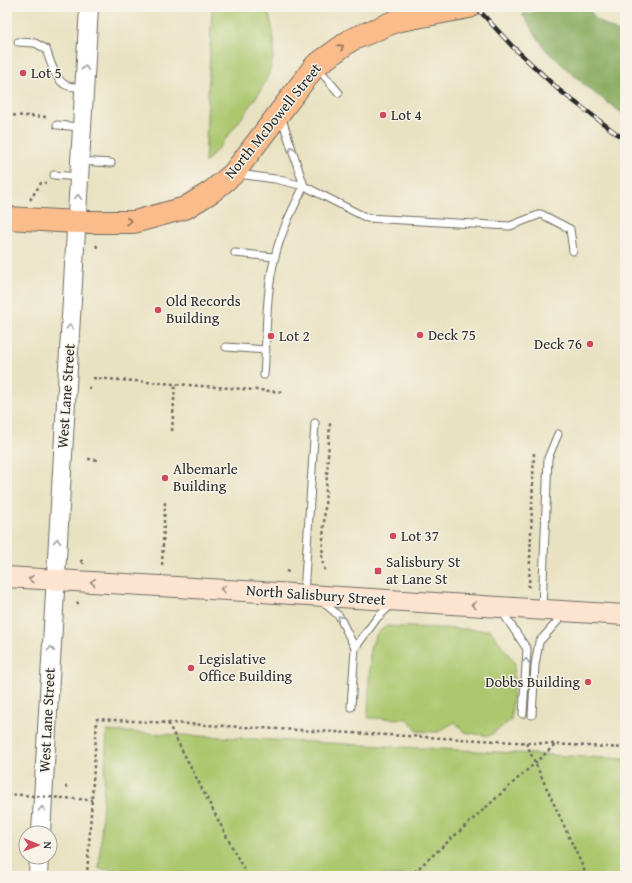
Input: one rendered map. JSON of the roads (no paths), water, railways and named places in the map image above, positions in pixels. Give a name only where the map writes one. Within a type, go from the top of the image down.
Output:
[{"type":"main road","name":"North McDowell Street","points":[[7,218],[76,222],[134,222],[185,208],[211,192],[234,174],[315,66],[351,40],[396,21],[469,7]]},
{"type":"main road","name":"North Salisbury Street","points":[[7,578],[397,600],[625,615]]},
{"type":"street","name":"West Lane Street","points":[[41,825],[89,7]]},
{"type":"street","points":[[38,876],[39,865]]},
{"type":"lane","points":[[18,42],[35,43],[46,49],[53,70],[64,84],[74,87],[84,87]]},
{"type":"lane","points":[[315,66],[339,93]]},
{"type":"lane","points":[[264,376],[269,291],[274,257],[284,226],[304,186],[280,112]]},
{"type":"lane","points":[[57,125],[82,127]]},
{"type":"lane","points":[[54,175],[112,163]]},
{"type":"lane","points":[[234,174],[275,179],[304,186],[367,218],[510,226],[541,214],[570,229],[573,251]]},
{"type":"lane","points":[[235,253],[274,257]]},
{"type":"lane","points":[[226,347],[266,350]]},
{"type":"lane","points":[[315,423],[310,595],[339,616],[355,648],[351,707]]},
{"type":"lane","points":[[542,610],[548,458],[558,434]]},
{"type":"lane","points":[[355,648],[377,618],[397,600]]},
{"type":"lane","points":[[499,607],[527,649],[523,714]]},
{"type":"lane","points":[[532,715],[535,665],[539,642],[567,611]]},
{"type":"railway","points":[[476,7],[512,46],[559,90],[625,140]]},
{"type":"place","name":"Lot 5","points":[[23,73]]},
{"type":"place","name":"Lot 4","points":[[383,115]]},
{"type":"place","name":"Old Records Building","points":[[158,310]]},
{"type":"place","name":"Deck 75","points":[[420,335]]},
{"type":"place","name":"Lot 2","points":[[271,336]]},
{"type":"place","name":"Deck 76","points":[[590,344]]},
{"type":"place","name":"Albemarle Building","points":[[165,478]]},
{"type":"place","name":"Lot 37","points":[[393,536]]},
{"type":"place","name":"Salisbury St at Lane St","points":[[378,571]]},
{"type":"place","name":"Legislative Office Building","points":[[191,668]]},
{"type":"place","name":"Dobbs Building","points":[[588,682]]}]
